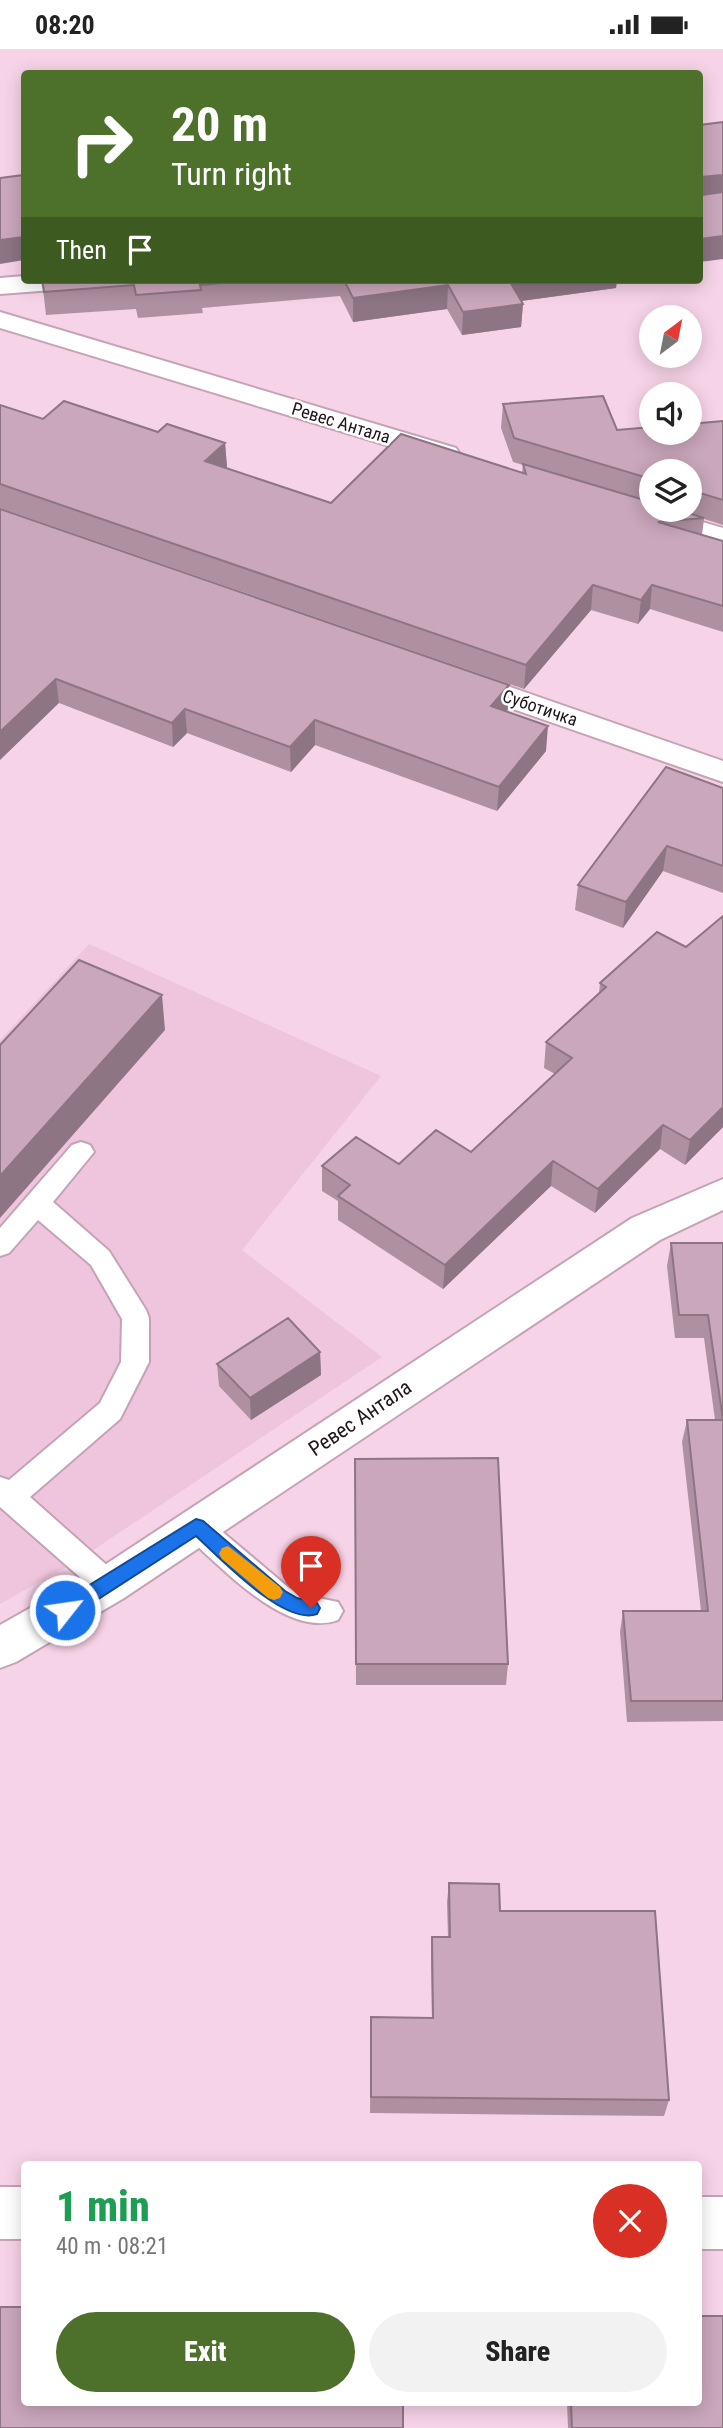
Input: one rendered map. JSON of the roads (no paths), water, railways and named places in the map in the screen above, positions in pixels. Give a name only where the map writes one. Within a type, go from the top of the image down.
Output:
[{"type":"street","points":[[0,286],[26,284]]},
{"type":"street","name":"Ревес Антала","points":[[0,320],[469,461]]},
{"type":"street","points":[[629,509],[723,537]]},
{"type":"street","name":"Суботичка","points":[[434,671],[723,772]]},
{"type":"street","name":"Ревес Антала","points":[[0,1648],[109,1585],[646,1229],[723,1193]]},
{"type":"street","points":[[0,2213],[21,2213]]},
{"type":"street","points":[[702,2223],[723,2223]]},
{"type":"lane","points":[[0,1246],[81,1152]]},
{"type":"lane","points":[[37,1204],[100,1258],[136,1318],[135,1362],[110,1411],[5,1493],[109,1585]]},
{"type":"lane","points":[[196,1527],[279,1597],[294,1606],[328,1611]]}]
